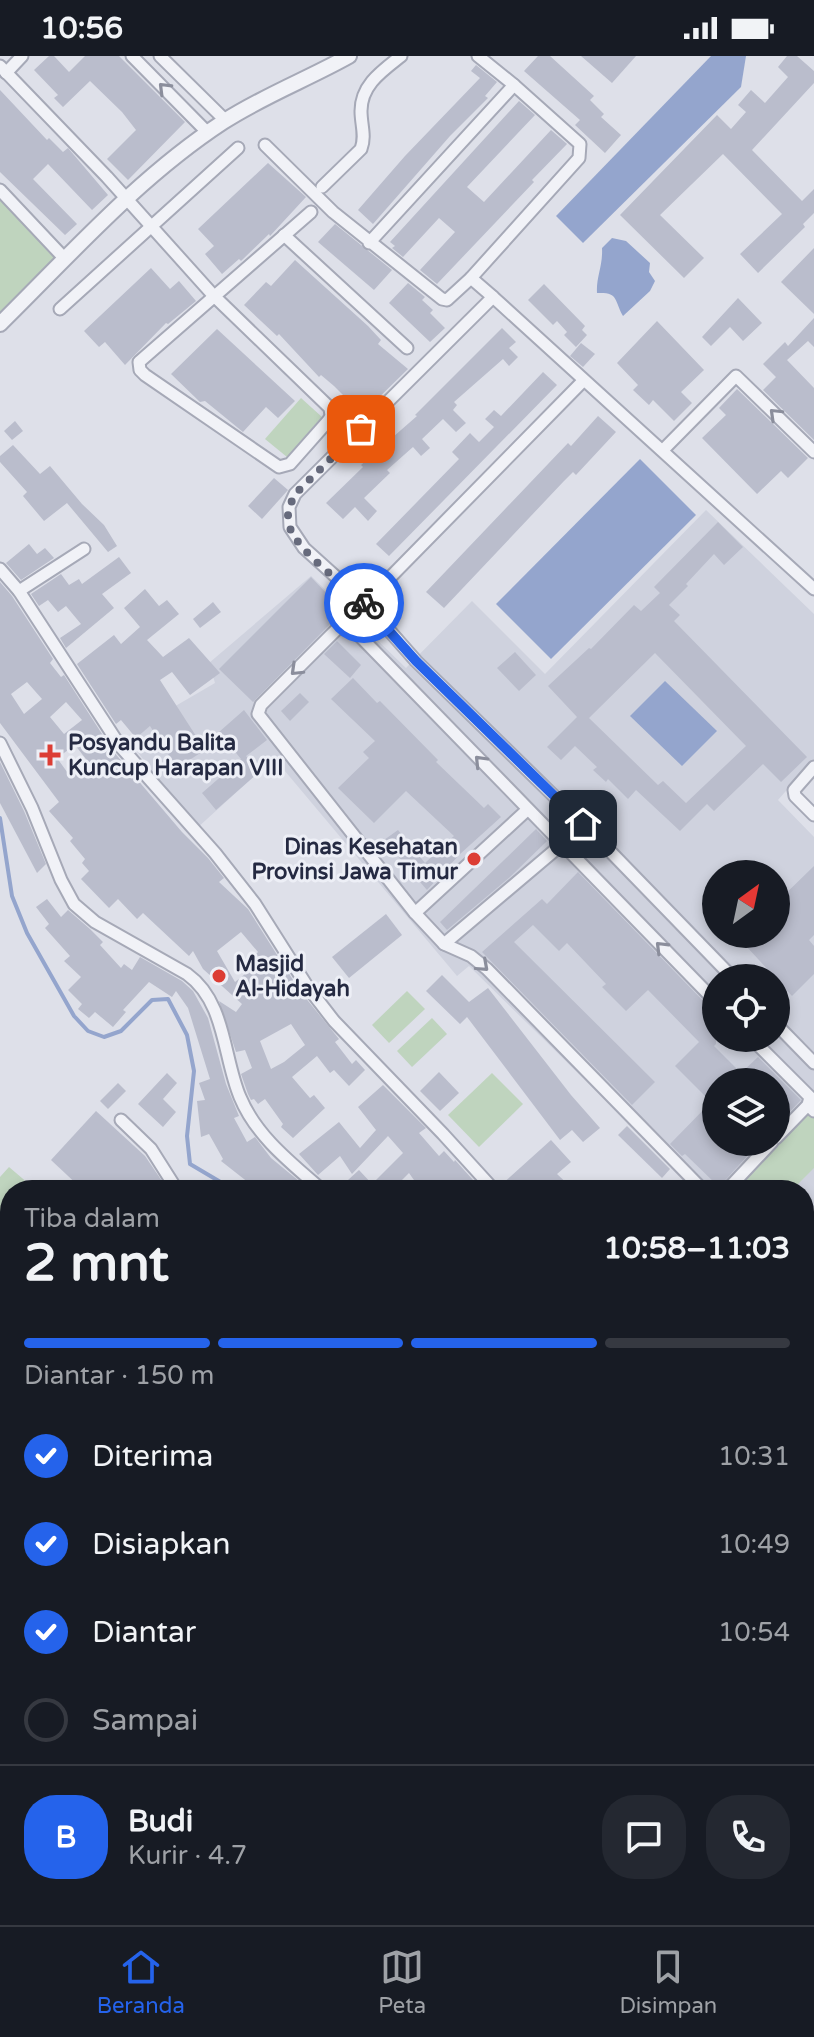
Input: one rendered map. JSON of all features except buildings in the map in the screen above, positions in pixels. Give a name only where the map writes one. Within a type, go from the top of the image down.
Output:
[{"type":"street","points":[[22,56],[3,70],[213,295],[332,410],[328,421],[285,467],[275,465],[140,370],[141,359],[213,295],[311,212]]},
{"type":"street","points":[[132,56],[208,133]]},
{"type":"street","points":[[160,56],[225,120]]},
{"type":"street","points":[[322,187],[361,149],[364,141],[363,94],[377,75],[401,56]]},
{"type":"street","points":[[265,145],[326,206],[369,243],[442,299],[451,299],[579,158],[581,151],[580,144],[478,56]]},
{"type":"street","points":[[0,324],[126,199],[208,133],[225,120],[342,58]]},
{"type":"street","points":[[369,243],[514,85]]},
{"type":"street","points":[[60,309],[238,148]]},
{"type":"street","points":[[0,190],[65,259]]},
{"type":"street","points":[[284,235],[407,348]]},
{"type":"street","points":[[471,278],[814,589]]},
{"type":"street","points":[[493,297],[295,494],[289,507],[290,527],[294,537],[365,603],[416,661],[719,964]]},
{"type":"street","points":[[663,450],[736,376],[814,452]]},
{"type":"street","points":[[365,603],[583,381]]},
{"type":"street","points":[[19,591],[84,549]]},
{"type":"street","points":[[0,569],[19,591],[120,746],[215,853],[255,904],[307,986],[334,1021],[485,1180]]},
{"type":"street","points":[[693,1180],[487,969],[471,956],[444,944],[415,913],[258,714],[261,705],[341,625],[352,627],[702,988]]},
{"type":"street","points":[[0,743],[74,904],[95,922],[187,974],[200,985],[219,1023],[242,1101],[279,1153],[310,1180]]},
{"type":"street","points":[[814,767],[794,790],[795,796],[814,815]]},
{"type":"street","points":[[415,913],[527,810]]},
{"type":"street","points":[[444,944],[561,845]]},
{"type":"street","points":[[790,1038],[814,1063]]},
{"type":"street","points":[[765,1052],[810,1097],[811,1108],[790,1126]]},
{"type":"street","points":[[121,1120],[151,1149],[171,1180]]},
{"type":"street","points":[[736,1180],[759,1156]]},
{"type":"shaded area","points":[[706,510],[814,614],[814,759],[778,800],[814,837],[814,1180],[687,1180],[469,966],[457,976],[274,758],[196,829],[130,742],[172,708],[215,683],[209,663],[311,576],[406,668],[472,601],[545,674]]},
{"type":"green space","points":[[0,200],[55,257],[0,317]]},
{"type":"green space","points":[[301,398],[322,417],[287,457],[265,439]]},
{"type":"green space","points":[[407,991],[425,1009],[389,1043],[372,1025]]},
{"type":"green space","points":[[432,1018],[447,1034],[412,1067],[397,1051]]},
{"type":"green space","points":[[492,1073],[523,1104],[479,1147],[448,1115]]},
{"type":"green space","points":[[807,1111],[814,1118],[814,1168],[802,1180],[738,1180],[762,1156],[790,1156],[790,1128]]},
{"type":"green space","points":[[9,1167],[24,1180],[0,1180]]},
{"type":"water","points":[[711,56],[746,56],[741,87],[583,243],[556,216]]},
{"type":"water","points":[[612,238],[626,241],[650,263],[649,272],[655,281],[650,291],[623,316],[613,296],[597,293],[602,248]]},
{"type":"water","points":[[640,459],[696,515],[551,659],[496,604]]},
{"type":"water","points":[[665,681],[717,731],[682,766],[630,716]]},
{"type":"waterway","points":[[0,818],[12,896],[27,933],[74,1016],[88,1031],[104,1037],[121,1031],[152,1000],[168,999],[187,1035],[194,1071],[187,1136],[190,1164],[217,1180]]},
{"type":"way so far","points":[[361,429],[295,494],[288,517],[294,537],[364,603]]},
{"type":"place","name":"Posyandu Balita Kuncup Harapan VIII","points":[[50,755]]},
{"type":"place","name":"Dinas Kesehatan Provinsi Jawa Timur","points":[[474,859]]},
{"type":"place","name":"Masjid Al-Hidayah","points":[[219,976]]},
{"type":"route","points":[[364,603],[416,661],[583,824]]}]
